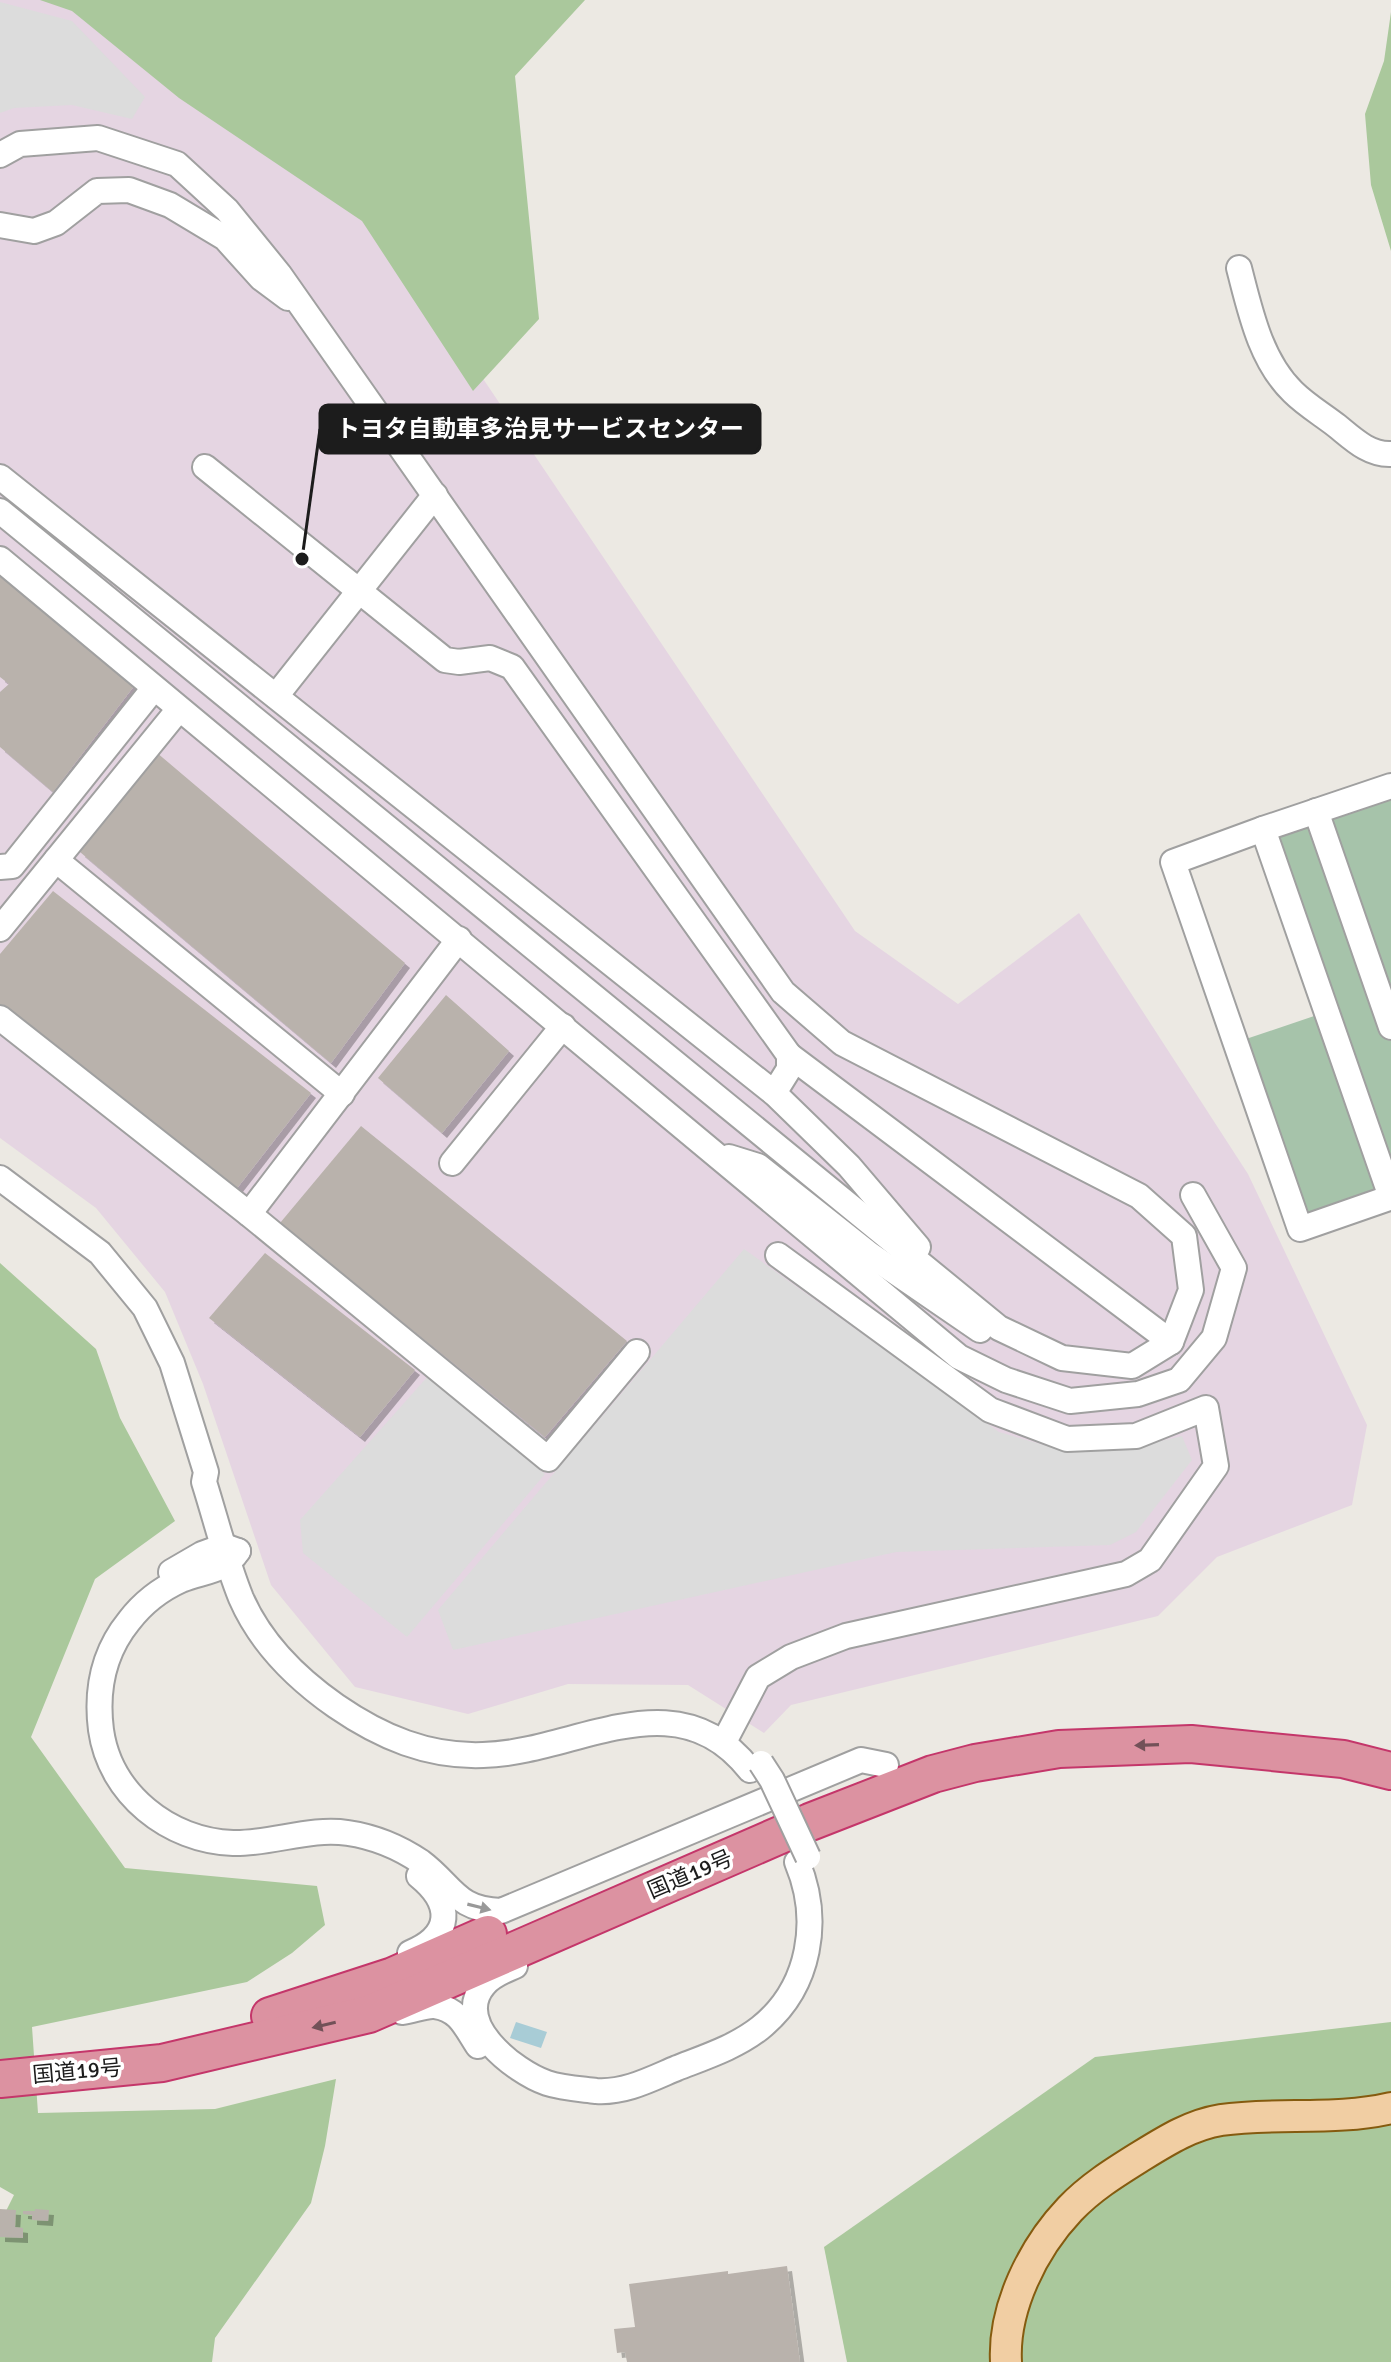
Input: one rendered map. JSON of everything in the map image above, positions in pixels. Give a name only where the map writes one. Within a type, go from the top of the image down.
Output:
[{"type":"highway","name":"国道19号","points":[[0,2079],[52,2062],[270,2016],[393,1976],[886,1765],[940,1747],[999,1734],[1086,1724],[1174,1720],[1282,1729],[1391,1750]]},
{"type":"highway","name":"国道19号","points":[[0,2055],[52,2062],[162,2063],[369,2014],[905,1784],[933,1774],[1015,1755],[1059,1749],[1191,1744],[1343,1759],[1391,1771]]},
{"type":"main road","points":[[1006,2362],[1005,2339],[1017,2296],[1031,2265],[1050,2232],[1071,2207],[1098,2184],[1171,2138],[1218,2121],[1391,2108]]},
{"type":"street","points":[[0,155],[20,144],[98,138],[177,164],[227,210],[279,274],[783,992],[842,1043],[1139,1196],[1184,1236],[1191,1290],[1171,1342],[1132,1366],[1062,1358],[1019,1349],[981,1331],[869,1254],[758,1166],[738,1158],[719,1156]]},
{"type":"street","points":[[0,225],[34,231],[56,223],[97,191],[129,190],[170,205],[225,238],[261,278],[306,312]]},
{"type":"street","points":[[1239,268],[1254,326],[1273,368],[1292,392],[1362,446],[1391,454]]},
{"type":"street","points":[[205,467],[445,660],[459,662],[490,658],[512,667],[789,1055],[1171,1342]]},
{"type":"street","points":[[0,477],[774,1093],[849,1166],[962,1297]]},
{"type":"street","points":[[276,696],[435,495]]},
{"type":"street","points":[[0,511],[999,1328],[1062,1358]]},
{"type":"street","points":[[0,559],[959,1357],[1006,1380],[1070,1401],[1138,1394],[1179,1380],[1214,1338],[1234,1268],[1193,1195]]},
{"type":"street","points":[[0,867],[12,866],[154,688]]},
{"type":"street","points":[[0,929],[179,709]]},
{"type":"street","points":[[1263,829],[1390,1197],[1300,1229],[1173,862],[1263,829],[1391,786]]},
{"type":"street","points":[[1316,811],[1391,1027]]},
{"type":"street","points":[[56,860],[342,1094]]},
{"type":"street","points":[[249,1214],[459,939]]},
{"type":"street","points":[[0,1018],[249,1214],[548,1459],[637,1352]]},
{"type":"street","points":[[452,1163],[563,1026]]},
{"type":"street","points":[[774,1093],[789,1069],[789,1055]]},
{"type":"street","points":[[0,1178],[100,1253],[145,1308],[172,1363],[206,1472],[214,1478],[242,1599],[277,1656],[310,1688],[367,1727],[416,1747],[461,1754],[499,1754],[552,1744],[608,1728],[650,1722],[692,1728],[726,1739],[756,1767],[819,1893],[820,1934],[815,1964],[803,1994],[774,2029],[733,2057],[653,2091],[604,2102],[584,2102],[550,2095],[505,2074],[480,2049],[461,2017],[454,2012],[434,2005],[411,2011],[369,2014]]},
{"type":"street","points":[[726,1739],[758,1677],[791,1657],[846,1636],[1126,1574],[1150,1560],[1216,1466],[1206,1408],[1136,1436],[1067,1439],[990,1410],[778,1255]]},
{"type":"street","points":[[231,1554],[202,1554],[142,1590],[120,1614],[102,1641],[92,1667],[88,1723],[98,1763],[109,1783],[144,1822],[167,1837],[191,1846],[232,1853],[326,1844],[380,1852],[433,1887],[444,1916],[433,1941],[419,1950],[276,2001],[270,2016]]},
{"type":"street","points":[[231,1554],[149,1600],[129,1621],[112,1647],[100,1688],[103,1740],[108,1759],[120,1779],[134,1799],[152,1814],[172,1828],[195,1837],[233,1843],[325,1832],[367,1837],[400,1849],[423,1864],[464,1903],[479,1910],[501,1911],[861,1760],[886,1765]]},
{"type":"street","points":[[690,1874],[679,1885],[645,1905],[494,1976],[483,1986],[476,2001],[478,2019],[484,2036],[496,2051],[514,2066],[549,2084],[601,2091],[628,2088],[730,2047],[760,2028],[782,2005],[796,1984],[808,1952],[811,1918],[802,1860]]},
{"type":"shaded area","points":[[0,0],[86,0],[366,205],[855,931],[958,1004],[1079,913],[1248,1174],[1367,1425],[1352,1505],[1217,1557],[1158,1616],[791,1705],[764,1733],[688,1685],[568,1684],[468,1714],[355,1687],[271,1585],[203,1384],[165,1292],[96,1208],[0,1138]]},
{"type":"shaded area","points":[[0,2],[72,21],[145,97],[132,119],[72,105],[14,108],[0,113]]},
{"type":"shaded area","points":[[744,1249],[999,1432],[1065,1451],[1122,1450],[1182,1436],[1192,1460],[1136,1532],[1110,1545],[896,1552],[453,1650],[438,1610]]},
{"type":"shaded area","points":[[429,1375],[545,1474],[407,1637],[303,1553],[300,1520]]},
{"type":"green space","points":[[40,0],[585,0],[515,76],[539,319],[473,391],[362,221],[179,98],[72,11]]},
{"type":"green space","points":[[1391,12],[1391,251],[1371,185],[1365,114],[1384,61]]},
{"type":"green space","points":[[1391,793],[1391,1190],[1303,1221],[1240,1041],[1332,1010],[1271,833]]},
{"type":"green space","points":[[0,1263],[96,1349],[120,1418],[175,1521],[95,1579],[31,1737],[125,1868],[317,1886],[325,1925],[292,1953],[247,1982],[32,2027],[38,2113],[215,2109],[336,2079],[325,2146],[311,2203],[215,2338],[212,2362],[0,2362],[0,2223],[14,2195],[0,2187]]},
{"type":"green space","points":[[1391,2022],[1391,2362],[847,2362],[824,2247],[1095,2057]]},
{"type":"water","points":[[516,2022],[547,2032],[541,2048],[510,2038]]},
{"type":"building","points":[[0,567],[134,686],[53,792],[0,747],[0,692],[9,684],[0,677]]},
{"type":"building","points":[[156,752],[405,963],[331,1063],[80,852]]},
{"type":"building","points":[[53,891],[311,1093],[234,1192],[0,1005],[0,954]]},
{"type":"building","points":[[446,995],[509,1051],[442,1133],[378,1078]]},
{"type":"building","points":[[361,1126],[627,1341],[545,1437],[280,1223]]},
{"type":"building","points":[[265,1253],[415,1370],[360,1437],[209,1318]]},
{"type":"building","points":[[0,2209],[16,2210],[15,2227],[23,2228],[23,2238],[0,2237]]},
{"type":"building","points":[[49,2210],[48,2221],[32,2220],[32,2215],[23,2214],[23,2211]]},
{"type":"building","points":[[787,2266],[800,2362],[627,2362],[625,2352],[617,2353],[614,2329],[635,2327],[629,2284]]},
{"type":"place","name":"トヨタ自動車多治見サービスセンター","points":[[302,559]]}]
